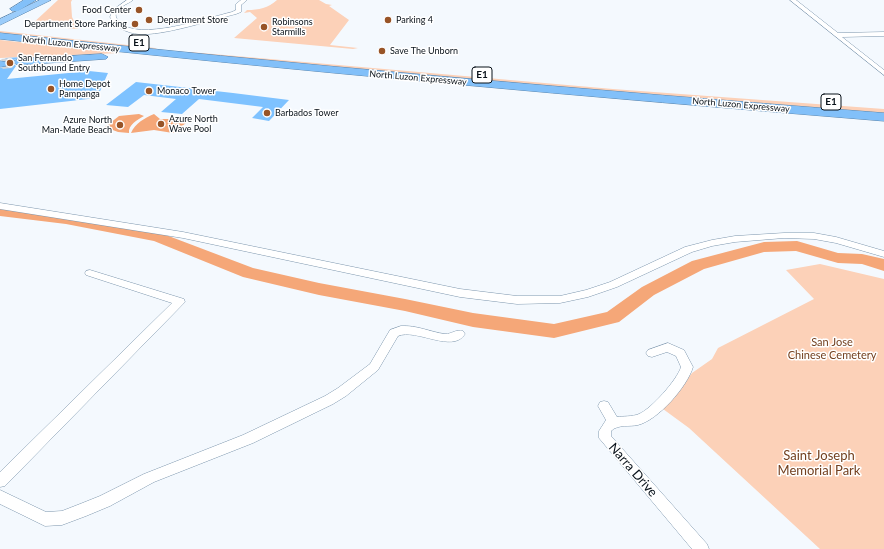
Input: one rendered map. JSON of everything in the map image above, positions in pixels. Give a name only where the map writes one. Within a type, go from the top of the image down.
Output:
[{"type":"highway","points":[[0,22],[15,9],[31,0]]},
{"type":"highway","points":[[15,9],[35,0]]},
{"type":"highway","points":[[0,22],[47,0]]},
{"type":"highway","name":"North Luzon Expressway","points":[[0,22],[130,42],[427,70],[884,106]]},
{"type":"highway","name":"North Luzon Expressway","points":[[0,36],[227,60],[439,80],[884,117]]},
{"type":"highway","points":[[18,62],[124,56],[227,60]]},
{"type":"street","points":[[130,0],[114,10],[112,13],[113,19],[122,28],[145,32],[234,13],[239,11],[238,5],[244,0]]},
{"type":"street","points":[[794,0],[884,73]]},
{"type":"street","points":[[836,35],[884,34]]},
{"type":"street","points":[[0,206],[183,235],[460,293],[502,299],[542,300],[573,298],[595,292],[677,254],[714,242],[738,237],[801,235],[820,237],[884,254]]},
{"type":"street","points":[[0,481],[180,302],[90,273]]},
{"type":"street","points":[[0,497],[45,519],[62,518],[105,501],[149,478],[248,439],[329,400],[342,392],[374,367],[397,330],[406,329],[450,338],[459,334]]},
{"type":"street","points":[[604,406],[613,422],[643,419],[674,388],[687,370],[680,352],[668,347],[652,353]]},
{"type":"street","name":"Narra Drive","points":[[613,422],[607,426],[604,431],[605,438],[702,549]]},
{"type":"green space","points":[[58,0],[72,0],[72,17],[78,29],[31,25]]},
{"type":"green space","points":[[277,0],[319,0],[326,4],[332,5],[329,6],[349,20],[330,45],[358,48],[353,49],[234,38],[257,18],[250,12],[244,13],[247,10],[263,8]]},
{"type":"green space","points":[[0,31],[155,48],[157,49],[0,34]]},
{"type":"green space","points":[[0,40],[121,53],[0,58]]},
{"type":"green space","points":[[188,53],[613,89],[884,109],[884,113],[459,79]]},
{"type":"green space","name":"Saint Joseph Memorial Park","points":[[820,264],[884,279],[884,549],[820,549],[689,428],[663,409],[692,373],[712,359],[718,348],[814,299],[786,270]]},
{"type":"shaded area","name":"Azure North Man-Made Beach","points":[[139,114],[144,116],[131,125],[129,133],[118,132],[105,127],[119,116]]},
{"type":"shaded area","name":"Azure North Wave Pool","points":[[154,114],[160,119],[170,119],[175,123],[186,123],[173,133],[154,130],[131,133],[133,129],[144,119]]},
{"type":"building","name":"Home Depot Pampanga","points":[[22,57],[11,61],[16,66],[7,79],[89,71],[108,73],[97,98],[0,109],[0,68],[9,65],[9,63],[4,60],[6,58]]},
{"type":"building","points":[[136,82],[289,100],[269,121],[252,118],[263,107],[199,99],[182,114],[161,112],[176,99],[144,95],[128,107],[106,105]]},
{"type":"waterway","points":[[0,211],[66,219],[158,237],[249,273],[319,289],[405,305],[473,320],[554,331],[613,317],[648,291],[698,265],[764,247],[797,246],[838,258],[862,259],[884,265]]},
{"type":"tunnel","points":[[2,64],[18,62]]},
{"type":"place","name":"Food Center","points":[[139,10]]},
{"type":"place","name":"Department Store","points":[[149,20]]},
{"type":"place","name":"Parking 4","points":[[388,20]]},
{"type":"place","name":"Department Store Parking","points":[[135,24]]},
{"type":"place","name":"Robinsons Starmills","points":[[264,27]]},
{"type":"place","name":"Save The Unborn","points":[[382,51]]},
{"type":"place","name":"San Fernando Southbound Entry","points":[[10,63]]},
{"type":"place","name":"Home Depot Pampanga","points":[[51,89]]},
{"type":"place","name":"Monaco Tower","points":[[149,91]]},
{"type":"place","name":"Barbados Tower","points":[[267,113]]},
{"type":"place","name":"Azure North Wave Pool","points":[[161,124]]},
{"type":"place","name":"Azure North Man-Made Beach","points":[[120,125]]},
{"type":"park label","name":"San Jose Chinese Cemetery","points":[[832,348]]}]
